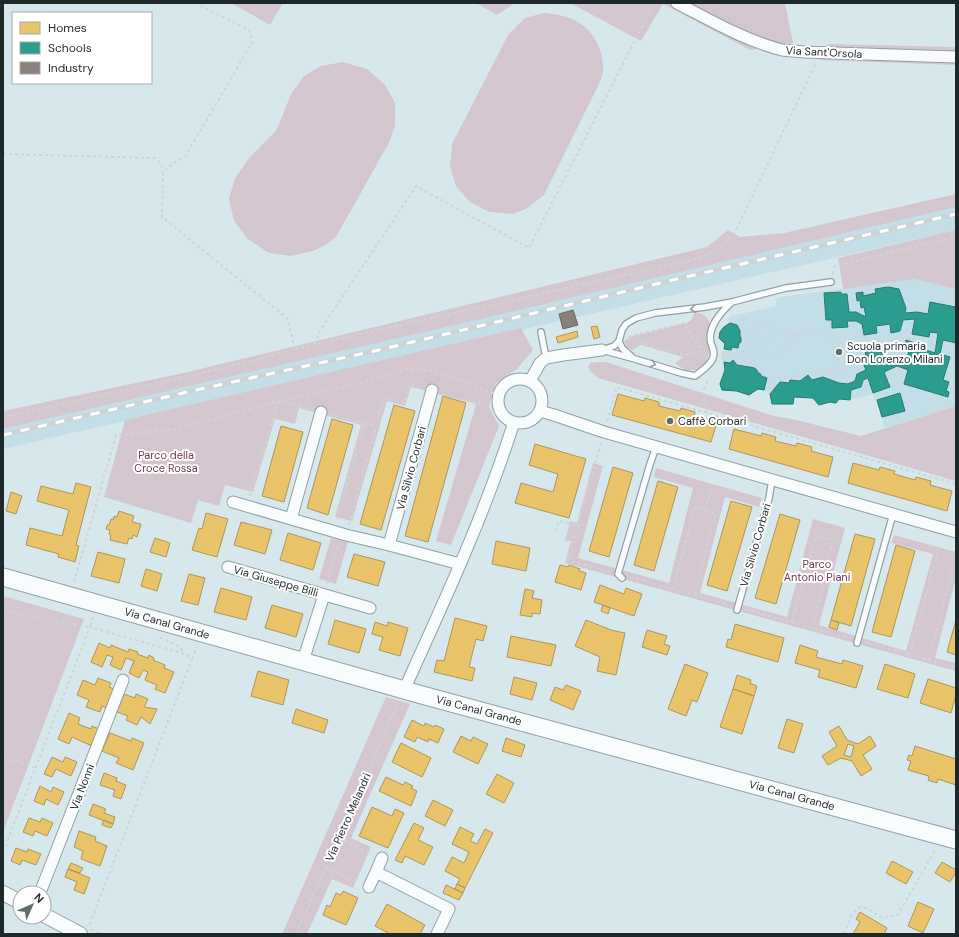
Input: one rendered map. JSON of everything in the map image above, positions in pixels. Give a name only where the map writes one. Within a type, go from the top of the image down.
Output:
[{"type":"main road","name":"Via Canal Grande","points":[[3,578],[303,662],[402,695],[956,840]]},
{"type":"street","name":"Via Sant'Orsola","points":[[677,3],[731,32],[784,50],[956,57]]},
{"type":"street","points":[[530,381],[540,363],[546,358],[602,350]]},
{"type":"street","points":[[516,379],[530,381],[536,385],[540,391],[542,405],[540,411],[532,420],[526,423],[508,420],[499,410],[496,392],[510,381],[516,379]]},
{"type":"street","name":"Via Silvio Corbari","points":[[389,545],[432,390]]},
{"type":"street","points":[[540,411],[604,432],[956,532]]},
{"type":"street","points":[[291,519],[321,412]]},
{"type":"street","points":[[402,695],[482,511],[514,422]]},
{"type":"street","points":[[233,502],[343,534],[460,564]]},
{"type":"street","name":"Via Giuseppe Billi","points":[[228,567],[370,608]]},
{"type":"street","name":"Via Giuseppe Billi","points":[[303,662],[324,595]]},
{"type":"street","name":"Via Nonni","points":[[43,885],[123,680]]},
{"type":"street","points":[[369,887],[382,858]]},
{"type":"street","points":[[376,872],[449,909],[437,934]]},
{"type":"street","points":[[3,893],[12,898]]},
{"type":"street","points":[[52,918],[84,930]]},
{"type":"lane","points":[[602,350],[614,346],[626,324],[636,318],[732,302],[786,288],[831,282]]},
{"type":"lane","points":[[602,350],[695,376],[706,368],[713,358],[714,352],[711,343],[712,331],[719,316],[732,302]]},
{"type":"lane","points":[[541,332],[546,358]]},
{"type":"lane","points":[[618,341],[622,348],[635,359]]},
{"type":"lane","points":[[620,576],[656,447]]},
{"type":"lane","name":"Via Silvio Corbari","points":[[737,609],[769,498],[772,480]]},
{"type":"lane","points":[[858,642],[893,514]]},
{"type":"path","points":[[163,172],[173,163],[185,157],[253,41],[249,30],[195,3]]},
{"type":"path","points":[[315,344],[319,332],[416,186],[529,248],[654,3]]},
{"type":"path","points":[[3,417],[228,367],[315,344],[697,259],[716,251],[734,234],[815,64]]},
{"type":"path","points":[[3,154],[155,158],[161,164],[163,172],[162,217],[288,319],[296,350]]},
{"type":"path","points":[[831,282],[835,266],[956,237]]},
{"type":"path","points":[[704,350],[693,338],[684,323],[626,338],[684,355],[709,349]]},
{"type":"path","points":[[762,325],[769,328],[772,334],[772,340],[764,346],[757,345],[753,340],[752,333],[756,327],[762,325]]},
{"type":"path","points":[[772,334],[814,331],[826,332],[847,348]]},
{"type":"path","points":[[727,354],[762,358],[776,355],[799,333]]},
{"type":"path","points":[[852,346],[854,341],[859,343],[884,342],[906,338],[933,343]]},
{"type":"path","points":[[740,356],[745,347],[753,340]]},
{"type":"path","points":[[847,348],[852,346],[853,348],[857,348],[859,343]]},
{"type":"path","points":[[740,356],[744,362],[755,367],[763,375],[774,380],[790,379],[807,374],[820,374],[835,371],[842,365],[847,356],[847,348]]},
{"type":"path","points":[[73,586],[116,435],[173,430],[278,401],[360,383],[409,369],[431,371],[457,378],[496,392]]},
{"type":"path","points":[[707,413],[703,391],[710,379]]},
{"type":"path","points":[[324,595],[384,398],[404,403],[410,384],[479,404],[496,392]]},
{"type":"path","points":[[606,424],[617,387],[956,484]]},
{"type":"path","points":[[364,423],[376,426]]},
{"type":"path","points":[[602,441],[568,560],[620,576],[695,595],[737,609],[792,622],[858,642],[956,668]]},
{"type":"path","points":[[705,510],[713,482]]},
{"type":"path","points":[[673,589],[695,507],[715,513],[695,595]]},
{"type":"path","points":[[556,531],[559,521],[578,526]]},
{"type":"path","points":[[792,622],[816,536],[833,540],[812,628]]},
{"type":"path","points":[[909,655],[939,547]]},
{"type":"path","points":[[929,660],[956,554]]},
{"type":"path","points":[[3,610],[66,624],[90,627],[93,615]]},
{"type":"path","points":[[157,635],[180,647],[185,654]]},
{"type":"path","points":[[192,659],[198,643]]},
{"type":"path","name":"Via Pietro Melandri","points":[[296,934],[402,695]]},
{"type":"path","points":[[3,759],[20,762],[35,768]]},
{"type":"path","points":[[844,934],[852,914],[860,907],[867,908],[881,917],[897,916],[936,848],[940,836]]},
{"type":"path","points":[[339,838],[382,858]]},
{"type":"path","points":[[326,868],[369,887]]},
{"type":"path","points":[[84,930],[101,934]]},
{"type":"shaded area","points":[[956,207],[956,230],[3,449],[3,429],[464,323]]},
{"type":"shaded area","name":"Scuola primaria Don Lorenzo Milani","points":[[914,279],[956,289],[956,406],[885,428],[873,394],[850,400],[840,399],[834,404],[830,402],[819,405],[812,399],[795,397],[794,405],[772,405],[770,394],[765,391],[758,389],[749,396],[722,390],[719,384],[724,370],[721,358],[725,344],[718,338],[719,332],[729,323],[728,319],[731,316],[777,306],[775,299],[782,297]]},
{"type":"green space","points":[[231,3],[283,3],[270,25]]},
{"type":"green space","points":[[476,3],[515,3],[497,15]]},
{"type":"green space","points":[[570,3],[785,3],[793,43],[750,50],[663,4],[641,41]]},
{"type":"green space","points":[[544,13],[572,19],[587,29],[593,36],[601,51],[603,60],[602,75],[544,195],[526,209],[513,214],[489,212],[470,202],[456,186],[450,167],[452,144],[508,35],[525,18]]},
{"type":"green space","points":[[828,44],[956,47],[956,65],[819,60]]},
{"type":"green space","points":[[343,62],[367,69],[385,85],[395,103],[395,125],[390,141],[336,237],[324,246],[313,251],[291,256],[269,253],[248,239],[234,221],[229,199],[235,178],[250,157],[277,129],[291,94],[304,76],[321,66]]},
{"type":"green space","points":[[956,194],[956,207],[464,323],[3,429],[3,411],[188,372],[707,247],[728,230],[740,237],[784,233]]},
{"type":"green space","points":[[956,230],[956,289],[914,279],[843,289],[838,258]]},
{"type":"green space","points":[[695,312],[704,315],[710,326],[709,332],[706,336],[709,346],[708,356],[705,363],[699,368],[687,370],[675,363],[683,357],[641,345],[632,350],[626,346],[624,341],[633,336],[687,323],[691,320]]},
{"type":"green space","name":"Parco della Croce Rossa","points":[[521,328],[533,350],[516,370],[496,383],[489,407],[499,426],[451,545],[436,541],[476,404],[411,387],[405,406],[387,401],[352,521],[335,517],[361,425],[299,408],[295,424],[275,419],[253,492],[225,485],[219,506],[198,500],[191,523],[104,497],[125,420]]},
{"type":"green space","points":[[606,362],[774,416],[861,436],[956,406],[956,481],[598,378],[590,371],[588,367],[590,363]]},
{"type":"green space","name":"Parco Antonio Piani","points":[[593,463],[603,466],[578,558],[669,583],[693,488],[654,477],[656,468],[762,498],[759,507],[725,497],[700,593],[787,617],[813,519],[845,528],[819,625],[906,651],[933,554],[891,543],[894,535],[956,552],[956,577],[935,658],[956,663],[956,671],[565,563],[571,541],[565,541],[570,521],[577,523]]},
{"type":"green space","points":[[331,538],[348,542],[336,584],[319,579]]},
{"type":"green space","points":[[3,596],[84,619],[3,832]]},
{"type":"green space","points":[[386,697],[410,704],[351,838],[371,847],[353,888],[332,879],[307,934],[282,934]]},
{"type":"building: Homes","points":[[597,326],[600,337],[594,339],[591,327]]},
{"type":"building: Homes","points":[[577,331],[578,337],[558,343],[556,337]]},
{"type":"building: Homes","points":[[618,394],[644,401],[645,398],[659,402],[659,406],[680,411],[681,408],[695,412],[694,416],[717,422],[711,442],[612,415]]},
{"type":"building: Homes","points":[[443,396],[466,403],[428,542],[405,536]]},
{"type":"building: Homes","points":[[394,405],[415,411],[381,530],[360,524]]},
{"type":"building: Homes","points":[[332,419],[353,425],[328,515],[307,508]]},
{"type":"building: Homes","points":[[281,426],[303,432],[284,502],[262,496]]},
{"type":"building: Homes","points":[[734,429],[761,436],[762,433],[776,437],[775,441],[796,446],[797,443],[812,447],[811,451],[833,457],[828,477],[729,449]]},
{"type":"building: Homes","points":[[535,444],[586,459],[569,518],[515,503],[521,483],[553,492],[558,474],[529,465]]},
{"type":"building: Homes","points":[[853,463],[879,470],[880,467],[895,471],[894,474],[915,480],[916,477],[931,481],[930,485],[952,491],[947,511],[848,483]]},
{"type":"building: Homes","points":[[613,467],[633,473],[609,557],[589,551]]},
{"type":"building: Homes","points":[[658,481],[678,487],[654,571],[634,565]]},
{"type":"building: Homes","points":[[76,483],[91,487],[76,545],[79,546],[75,562],[58,557],[59,554],[26,545],[30,528],[62,536],[69,510],[37,501],[41,486],[73,494]]},
{"type":"building: Homes","points":[[11,492],[22,496],[16,514],[6,511]]},
{"type":"building: Homes","points":[[731,501],[752,507],[727,591],[707,585]]},
{"type":"building: Homes","points":[[119,511],[134,516],[132,522],[141,524],[137,537],[133,535],[132,539],[129,538],[127,544],[110,540],[110,530],[106,529],[111,519],[114,519],[114,516],[117,517]]},
{"type":"building: Homes","points":[[206,513],[228,519],[217,557],[192,550],[199,528],[202,529]]},
{"type":"building: Homes","points":[[780,514],[800,520],[776,604],[755,598]]},
{"type":"building: Homes","points":[[241,522],[272,530],[265,554],[234,545]]},
{"type":"building: Homes","points":[[288,533],[321,543],[313,570],[280,560]]},
{"type":"building: Homes","points":[[855,534],[875,539],[851,626],[831,620]]},
{"type":"building: Homes","points":[[155,538],[170,543],[166,557],[150,552]]},
{"type":"building: Homes","points":[[496,541],[530,548],[526,571],[492,564]]},
{"type":"building: Homes","points":[[896,545],[915,551],[891,637],[872,632]]},
{"type":"building: Homes","points":[[98,552],[125,559],[119,583],[91,576]]},
{"type":"building: Homes","points":[[354,554],[385,562],[378,586],[347,577]]},
{"type":"building: Homes","points":[[560,565],[568,567],[569,565],[586,573],[581,590],[555,582]]},
{"type":"building: Homes","points":[[146,569],[162,574],[157,591],[141,586]]},
{"type":"building: Homes","points":[[189,574],[205,578],[198,605],[181,601]]},
{"type":"building: Homes","points":[[600,585],[624,594],[626,588],[642,594],[634,616],[594,602]]},
{"type":"building: Homes","points":[[221,588],[252,597],[246,620],[214,612]]},
{"type":"building: Homes","points":[[525,589],[534,591],[532,598],[542,600],[540,614],[532,613],[532,617],[520,615]]},
{"type":"building: Homes","points":[[272,605],[303,614],[296,637],[265,628]]},
{"type":"building: Homes","points":[[603,605],[610,608],[608,614],[601,611]]},
{"type":"building: Homes","points":[[455,618],[487,626],[483,641],[476,639],[469,667],[475,668],[472,681],[434,672],[437,660],[444,661]]},
{"type":"building: Homes","points":[[335,620],[366,629],[359,653],[328,644]]},
{"type":"building: Homes","points":[[586,620],[611,630],[625,633],[616,675],[597,671],[600,657],[575,646]]},
{"type":"building: Homes","points":[[831,620],[839,623],[837,630],[829,627]]},
{"type":"building: Homes","points":[[956,620],[956,655],[947,652]]},
{"type":"building: Homes","points":[[375,622],[387,626],[388,622],[408,628],[400,656],[379,650],[383,637],[372,634]]},
{"type":"building: Homes","points":[[735,624],[784,638],[778,662],[726,647],[728,639],[731,640]]},
{"type":"building: Homes","points":[[647,630],[667,636],[664,644],[670,646],[667,655],[642,647]]},
{"type":"building: Homes","points":[[511,636],[556,645],[551,666],[507,657]]},
{"type":"building: Homes","points":[[99,643],[110,648],[111,645],[128,652],[129,649],[148,658],[149,655],[154,658],[153,660],[165,665],[164,668],[174,672],[165,693],[155,689],[157,685],[145,680],[148,672],[143,670],[139,678],[129,673],[134,661],[126,658],[121,670],[110,665],[113,657],[107,655],[102,667],[91,662]]},
{"type":"building: Homes","points":[[800,645],[818,651],[816,657],[842,664],[843,660],[863,666],[856,688],[818,677],[820,670],[795,663]]},
{"type":"building: Homes","points":[[685,664],[708,673],[697,702],[692,700],[686,716],[668,709]]},
{"type":"building: Homes","points":[[885,664],[915,674],[908,698],[877,689]]},
{"type":"building: Homes","points":[[258,671],[289,680],[283,705],[251,696]]},
{"type":"building: Homes","points":[[737,675],[751,680],[750,683],[757,686],[754,696],[733,689]]},
{"type":"building: Homes","points":[[514,677],[537,683],[532,700],[510,694]]},
{"type":"building: Homes","points":[[98,678],[111,683],[109,687],[114,689],[106,708],[102,706],[100,712],[86,707],[89,700],[77,695],[83,680],[95,685]]},
{"type":"building: Homes","points":[[928,679],[956,688],[956,695],[951,713],[920,703]]},
{"type":"building: Homes","points":[[566,685],[581,691],[573,710],[550,700],[555,687],[563,690]]},
{"type":"building: Homes","points":[[733,689],[754,696],[742,734],[720,727]]},
{"type":"building: Homes","points":[[124,694],[135,698],[136,694],[148,699],[144,707],[157,709],[150,724],[141,717],[137,725],[126,720],[128,716],[117,712]]},
{"type":"building: Homes","points":[[296,709],[328,720],[324,733],[292,723]]},
{"type":"building: Homes","points":[[69,713],[80,718],[78,724],[91,729],[92,726],[99,729],[92,746],[72,737],[69,744],[58,739]]},
{"type":"building: Homes","points":[[787,719],[803,724],[794,753],[778,748]]},
{"type":"building: Homes","points":[[412,720],[424,726],[425,723],[444,729],[438,743],[429,739],[428,742],[417,737],[415,742],[404,737]]},
{"type":"building: Homes","points":[[839,726],[847,740],[858,744],[870,736],[876,746],[863,755],[872,769],[861,776],[852,761],[841,758],[828,765],[822,756],[837,746],[829,732]],"holes":[[[848,744],[854,746],[851,757],[844,755]]]},
{"type":"building: Homes","points":[[110,733],[131,741],[132,738],[144,743],[133,770],[116,763],[119,758],[102,751]]},
{"type":"building: Homes","points":[[461,736],[471,741],[473,737],[488,744],[478,764],[453,752]]},
{"type":"building: Homes","points":[[506,738],[525,745],[521,757],[502,751]]},
{"type":"building: Homes","points":[[401,743],[431,758],[422,777],[392,762]]},
{"type":"building: Homes","points":[[915,746],[956,759],[956,785],[938,779],[937,783],[928,780],[929,776],[908,770],[911,761],[907,760],[909,755],[912,756]]},
{"type":"building: Homes","points":[[52,757],[63,762],[65,757],[77,762],[71,776],[56,769],[52,777],[44,774]]},
{"type":"building: Homes","points":[[104,773],[117,778],[116,781],[126,785],[121,799],[113,796],[115,790],[100,785]]},
{"type":"building: Homes","points":[[497,774],[514,783],[504,803],[486,794]]},
{"type":"building: Homes","points":[[386,777],[403,785],[405,782],[413,786],[411,788],[417,791],[411,806],[379,791]]},
{"type":"building: Homes","points":[[40,786],[51,792],[53,787],[64,792],[58,805],[46,799],[44,805],[34,801]]},
{"type":"building: Homes","points":[[433,800],[453,810],[445,826],[425,816]]},
{"type":"building: Homes","points":[[93,804],[106,809],[104,813],[115,817],[113,824],[89,815]]},
{"type":"building: Homes","points":[[372,807],[392,816],[395,809],[404,813],[388,848],[359,836]]},
{"type":"building: Homes","points":[[29,818],[40,822],[42,818],[53,823],[47,836],[35,831],[33,836],[23,832]]},
{"type":"building: Homes","points":[[104,820],[113,824],[111,828],[102,825]]},
{"type":"building: Homes","points":[[414,823],[424,828],[418,840],[433,847],[424,865],[405,856],[402,863],[395,860]]},
{"type":"building: Homes","points":[[460,827],[474,834],[470,841],[477,844],[485,829],[493,833],[465,888],[457,884],[460,879],[445,871],[452,857],[464,863],[469,852],[452,844]]},
{"type":"building: Homes","points":[[79,831],[96,837],[95,841],[107,846],[100,866],[81,859],[83,851],[74,847]]},
{"type":"building: Homes","points":[[16,848],[27,852],[28,849],[41,854],[36,865],[22,860],[20,865],[11,861]]},
{"type":"building: Homes","points":[[892,861],[913,872],[906,884],[886,873]]},
{"type":"building: Homes","points":[[942,862],[956,870],[950,882],[935,873]]},
{"type":"building: Homes","points":[[71,863],[83,868],[80,873],[68,869]]},
{"type":"building: Homes","points":[[68,869],[90,878],[84,894],[74,890],[77,882],[65,877]]},
{"type":"building: Homes","points":[[457,884],[465,888],[463,893],[455,889]]},
{"type":"building: Homes","points":[[446,885],[463,893],[459,900],[443,893]]},
{"type":"building: Homes","points":[[343,891],[358,898],[346,925],[323,915],[327,905],[330,907],[336,893],[341,895]]},
{"type":"building: Homes","points":[[918,902],[934,909],[923,933],[908,926]]},
{"type":"building: Homes","points":[[387,904],[425,925],[420,934],[390,934],[375,926]]},
{"type":"building: Homes","points":[[860,912],[887,928],[884,934],[853,934],[860,922],[856,919]]},
{"type":"building: Schools","points":[[888,287],[899,289],[906,308],[905,313],[917,312],[928,314],[930,302],[956,307],[956,343],[943,340],[940,354],[950,357],[943,380],[949,382],[946,391],[949,392],[948,397],[904,384],[908,370],[897,366],[884,372],[890,387],[873,393],[868,378],[863,380],[861,387],[851,390],[850,400],[839,399],[836,403],[830,402],[819,405],[813,398],[794,397],[793,404],[772,404],[770,394],[780,382],[789,383],[790,380],[800,381],[808,375],[812,380],[823,377],[839,383],[848,384],[855,381],[857,374],[866,370],[861,358],[866,357],[865,348],[880,350],[884,357],[882,363],[895,359],[906,361],[909,351],[903,350],[906,340],[915,343],[914,346],[935,353],[938,333],[930,332],[929,337],[912,334],[915,319],[903,320],[900,331],[891,333],[890,324],[876,326],[877,333],[864,335],[862,324],[856,321],[847,321],[848,327],[832,328],[832,320],[826,320],[824,293],[841,292],[841,294],[847,294],[849,312],[856,312],[866,317],[864,307],[861,308],[860,300],[857,301],[856,293],[863,292],[863,296],[876,293],[875,289]]},
{"type":"building: Schools","points":[[730,323],[737,325],[741,338],[738,348],[732,347],[731,350],[724,349],[725,343],[719,338],[720,332]]},
{"type":"building: Schools","points":[[733,360],[737,365],[755,368],[762,376],[767,378],[764,390],[758,389],[749,395],[737,391],[722,390],[720,384],[725,370],[724,362],[730,363]]},
{"type":"building: Schools","points":[[900,393],[905,411],[882,417],[877,400]]},
{"type":"building: Industry","points":[[573,310],[578,325],[563,329],[559,314]]},
{"type":"railway","points":[[3,435],[196,390],[379,350],[956,214]]},
{"type":"place","name":"Scuola primaria Don Lorenzo Milani","points":[[839,352]]},
{"type":"place","name":"Caffè Corbari","points":[[670,421]]}]
